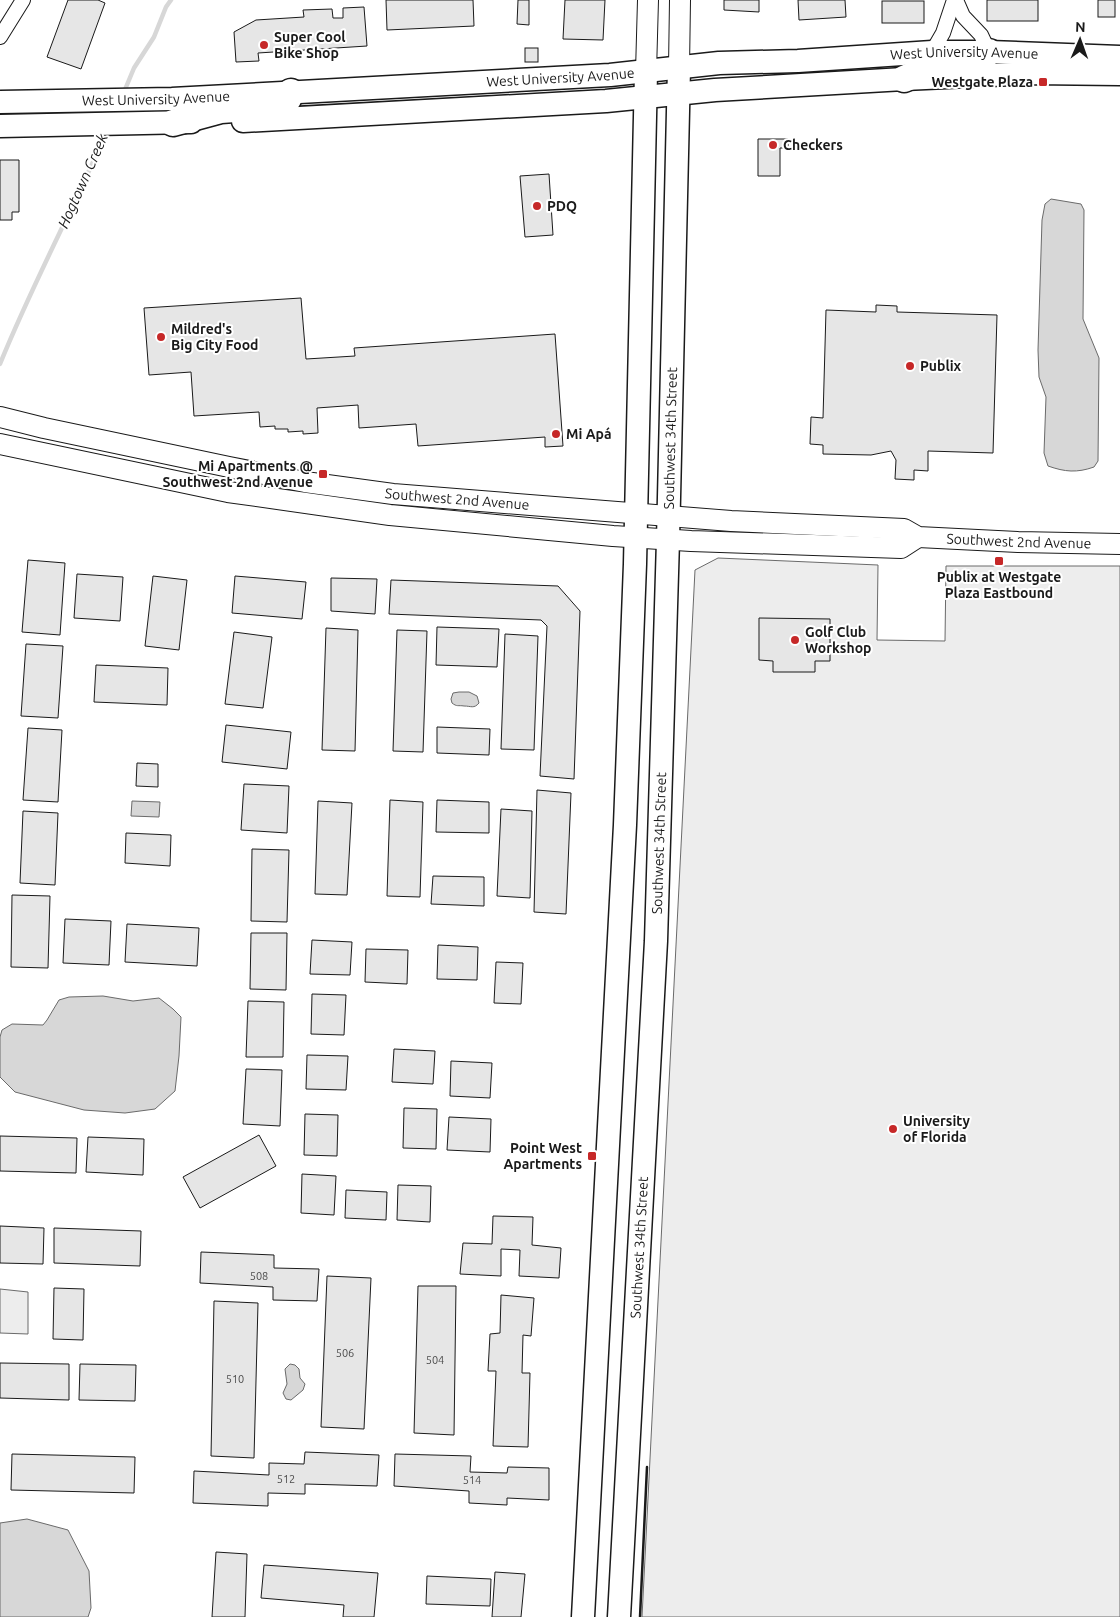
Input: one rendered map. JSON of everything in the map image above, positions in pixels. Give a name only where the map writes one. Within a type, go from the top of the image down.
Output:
[{"type":"highway","points":[[904,79],[930,68],[970,67],[989,52]]},
{"type":"highway","points":[[173,111],[221,110],[284,105],[288,101],[290,92]]},
{"type":"main road","points":[[583,1617],[620,939],[637,514],[648,0]]},
{"type":"main road","points":[[678,68],[680,0]]},
{"type":"main road","name":"West University Avenue","points":[[290,92],[610,75],[719,63],[798,61],[932,52],[989,52],[1120,57]]},
{"type":"main road","name":"Southwest 34th Street","points":[[619,1617],[656,941],[668,540],[678,68]]},
{"type":"main road","name":"West University Avenue","points":[[0,102],[66,101],[252,121],[596,101],[738,88],[904,79],[1032,73],[1120,74]]},
{"type":"main road","name":"West University Avenue","points":[[0,126],[65,125],[173,111]]},
{"type":"main road","name":"Southwest 2nd Avenue","points":[[0,417],[44,428],[304,482],[393,494],[731,521],[904,529],[918,537],[1120,544]]},
{"type":"main road","points":[[103,466],[106,440]]},
{"type":"main road","name":"Southwest 2nd Avenue","points":[[0,444],[228,492],[390,515],[668,540],[901,548],[918,537]]},
{"type":"street","points":[[0,37],[23,0]]},
{"type":"street","points":[[932,52],[943,33],[955,0]]},
{"type":"street","points":[[955,0],[963,16],[981,35],[989,52]]},
{"type":"shaded area","points":[[1051,199],[1081,204],[1084,210],[1083,319],[1099,358],[1098,461],[1094,467],[1076,471],[1060,470],[1048,466],[1044,453],[1046,397],[1039,377],[1038,350],[1042,220],[1045,204]]},
{"type":"shaded area","name":"University of Florida","points":[[718,558],[878,565],[877,640],[945,641],[946,566],[1120,566],[1120,1617],[642,1617],[695,570]]},
{"type":"shaded area","points":[[469,692],[477,696],[479,703],[472,707],[458,706],[452,703],[453,693]]},
{"type":"shaded area","points":[[132,801],[160,802],[159,817],[131,816]]},
{"type":"shaded area","points":[[103,996],[133,1001],[159,998],[181,1017],[175,1091],[155,1109],[125,1113],[84,1110],[15,1092],[0,1077],[0,1037],[2,1030],[12,1024],[43,1025],[59,1000],[69,997]]},
{"type":"shaded area","points":[[0,1289],[28,1292],[28,1334],[0,1333]]},
{"type":"shaded area","points":[[290,1364],[295,1365],[299,1369],[300,1378],[305,1384],[303,1390],[291,1400],[286,1399],[283,1393],[287,1384],[285,1369]]},
{"type":"shaded area","points":[[27,1519],[68,1530],[89,1571],[91,1608],[88,1617],[0,1617],[0,1523]]},
{"type":"building","points":[[68,0],[98,0],[105,3],[81,69],[47,57]]},
{"type":"building","points":[[386,0],[473,0],[474,26],[387,30]]},
{"type":"building","points":[[518,0],[529,0],[529,25],[517,24]]},
{"type":"building","points":[[565,0],[605,0],[603,40],[563,39]]},
{"type":"building","points":[[724,0],[759,0],[759,12],[724,10]]},
{"type":"building","points":[[798,0],[845,0],[846,17],[799,20]]},
{"type":"building","points":[[987,0],[1038,0],[1038,21],[987,21]]},
{"type":"building","points":[[1098,0],[1115,0],[1115,17],[1098,17]]},
{"type":"building","points":[[882,1],[924,1],[924,23],[882,23]]},
{"type":"building","points":[[364,7],[367,46],[258,53],[259,61],[236,62],[234,32],[256,20],[304,17],[303,10],[332,9],[333,18],[343,18],[343,8]]},
{"type":"building","points":[[525,48],[538,48],[538,62],[525,62]]},
{"type":"building","points":[[758,139],[788,139],[788,148],[780,148],[780,176],[758,176]]},
{"type":"building","points":[[0,160],[19,160],[19,212],[12,212],[12,220],[0,220]]},
{"type":"building","name":"PDQ","points":[[549,174],[553,235],[525,237],[520,176]]},
{"type":"building","points":[[301,298],[306,359],[355,356],[354,348],[555,334],[563,446],[545,447],[545,437],[418,446],[416,424],[359,428],[358,405],[317,408],[318,433],[288,432],[288,429],[275,429],[275,426],[260,427],[259,412],[194,416],[191,372],[149,375],[144,308]]},
{"type":"building","name":"Publix","points":[[876,305],[897,306],[897,312],[997,315],[993,453],[928,451],[928,471],[914,470],[914,480],[895,479],[896,460],[891,451],[871,455],[823,454],[823,445],[810,444],[811,417],[823,418],[826,310],[876,312]]},
{"type":"building","points":[[28,560],[65,563],[60,635],[22,632]]},
{"type":"building","points":[[77,574],[123,577],[120,621],[74,618]]},
{"type":"building","points":[[153,576],[187,580],[179,650],[145,646]]},
{"type":"building","points":[[235,576],[306,582],[302,619],[232,613]]},
{"type":"building","points":[[331,578],[377,579],[375,614],[331,611]]},
{"type":"building","points":[[391,580],[558,586],[580,611],[574,779],[540,776],[547,626],[541,620],[389,614]]},
{"type":"building","name":"Golf Club Workshop","points":[[759,618],[830,619],[830,661],[815,661],[815,672],[773,672],[773,661],[759,660]]},
{"type":"building","points":[[437,627],[499,629],[497,667],[436,665]]},
{"type":"building","points":[[326,628],[358,630],[355,751],[322,750]]},
{"type":"building","points":[[397,630],[427,631],[423,752],[393,751]]},
{"type":"building","points":[[234,632],[272,637],[263,708],[225,704]]},
{"type":"building","points":[[505,634],[538,636],[534,750],[501,749]]},
{"type":"building","points":[[26,644],[63,646],[58,718],[21,716]]},
{"type":"building","points":[[96,665],[168,668],[167,705],[94,702]]},
{"type":"building","points":[[226,725],[291,732],[287,769],[222,762]]},
{"type":"building","points":[[437,727],[490,729],[489,755],[437,753]]},
{"type":"building","points":[[28,728],[62,730],[58,802],[23,800]]},
{"type":"building","points":[[137,763],[158,764],[158,787],[136,786]]},
{"type":"building","points":[[244,784],[289,786],[287,833],[241,830]]},
{"type":"building","points":[[537,790],[571,793],[566,914],[534,912]]},
{"type":"building","points":[[390,800],[423,802],[420,897],[387,896]]},
{"type":"building","points":[[437,800],[489,802],[489,833],[436,832]]},
{"type":"building","points":[[318,801],[352,803],[347,895],[315,894]]},
{"type":"building","points":[[501,809],[532,811],[530,898],[497,896]]},
{"type":"building","points":[[23,811],[58,813],[55,885],[20,883]]},
{"type":"building","points":[[126,833],[171,835],[170,866],[125,863]]},
{"type":"building","points":[[252,849],[289,850],[287,922],[251,921]]},
{"type":"building","points":[[433,876],[484,877],[484,906],[431,904]]},
{"type":"building","points":[[12,895],[50,896],[48,968],[11,967]]},
{"type":"building","points":[[65,919],[111,921],[109,965],[63,963]]},
{"type":"building","points":[[127,924],[199,928],[197,966],[125,962]]},
{"type":"building","points":[[251,933],[287,933],[286,990],[250,989]]},
{"type":"building","points":[[312,940],[352,942],[350,975],[310,974]]},
{"type":"building","points":[[438,945],[478,947],[477,980],[437,979]]},
{"type":"building","points":[[366,949],[408,950],[407,984],[365,982]]},
{"type":"building","points":[[496,962],[523,963],[521,1004],[494,1003]]},
{"type":"building","points":[[312,994],[346,995],[344,1035],[311,1034]]},
{"type":"building","points":[[248,1001],[284,1002],[283,1057],[246,1057]]},
{"type":"building","points":[[394,1049],[435,1051],[433,1084],[392,1082]]},
{"type":"building","points":[[307,1055],[348,1056],[346,1090],[306,1089]]},
{"type":"building","points":[[451,1061],[492,1063],[490,1098],[450,1096]]},
{"type":"building","points":[[246,1069],[282,1070],[280,1126],[243,1124]]},
{"type":"building","points":[[404,1108],[437,1109],[436,1149],[403,1148]]},
{"type":"building","points":[[305,1114],[338,1115],[337,1156],[304,1155]]},
{"type":"building","points":[[449,1117],[491,1119],[490,1152],[447,1150]]},
{"type":"building","points":[[259,1135],[276,1166],[200,1208],[183,1177]]},
{"type":"building","points":[[0,1136],[77,1138],[76,1173],[0,1171]]},
{"type":"building","points":[[88,1137],[144,1139],[143,1175],[86,1172]]},
{"type":"building","points":[[302,1174],[336,1176],[334,1215],[301,1213]]},
{"type":"building","points":[[398,1185],[431,1186],[430,1222],[397,1220]]},
{"type":"building","points":[[346,1190],[387,1192],[386,1220],[345,1218]]},
{"type":"building","points":[[493,1216],[533,1217],[532,1245],[561,1248],[559,1278],[519,1276],[520,1250],[501,1249],[501,1276],[460,1274],[463,1243],[492,1244]]},
{"type":"building","points":[[0,1226],[44,1228],[43,1264],[0,1263]]},
{"type":"building","points":[[54,1228],[141,1231],[140,1266],[54,1263]]},
{"type":"building","points":[[201,1252],[274,1255],[274,1268],[319,1269],[317,1301],[273,1300],[273,1287],[200,1283]]},
{"type":"building","points":[[327,1276],[371,1278],[364,1429],[321,1427]]},
{"type":"building","points":[[418,1286],[456,1286],[454,1435],[414,1433]]},
{"type":"building","points":[[54,1288],[84,1289],[83,1340],[53,1339]]},
{"type":"building","points":[[501,1295],[534,1298],[531,1336],[523,1335],[522,1373],[530,1373],[528,1447],[493,1446],[496,1371],[488,1371],[490,1334],[500,1333]]},
{"type":"building","points":[[214,1301],[258,1303],[254,1458],[211,1456]]},
{"type":"building","points":[[0,1363],[69,1364],[69,1400],[0,1398]]},
{"type":"building","points":[[80,1364],[136,1365],[135,1401],[79,1400]]},
{"type":"building","points":[[305,1452],[379,1455],[377,1486],[305,1484],[305,1494],[268,1493],[268,1506],[193,1503],[194,1471],[269,1475],[269,1463],[304,1464]]},
{"type":"building","points":[[12,1454],[135,1457],[134,1493],[11,1490]]},
{"type":"building","points":[[395,1454],[471,1456],[470,1472],[507,1473],[508,1467],[549,1468],[549,1500],[507,1498],[507,1505],[469,1503],[469,1491],[394,1486]]},
{"type":"building","points":[[216,1552],[247,1554],[245,1617],[212,1617]]},
{"type":"building","points":[[264,1565],[378,1573],[374,1617],[343,1617],[344,1605],[261,1598]]},
{"type":"building","points":[[495,1572],[525,1574],[521,1617],[492,1617]]},
{"type":"building","points":[[427,1576],[491,1579],[490,1606],[426,1604]]},
{"type":"waterway","name":"Hogtown Creek","points":[[124,92],[134,68],[154,37],[166,7],[171,0]]},
{"type":"waterway","name":"Hogtown Creek","points":[[0,364],[25,305],[107,131]]},
{"type":"wall","points":[[640,1617],[647,1467]]},
{"type":"place","name":"Super Cool Bike Shop","points":[[264,45]]},
{"type":"place","name":"Westgate Plaza","points":[[1043,82]]},
{"type":"place","name":"Checkers","points":[[773,145]]},
{"type":"place","name":"PDQ","points":[[537,206]]},
{"type":"place","name":"Mildred's Big City Food","points":[[161,337]]},
{"type":"place","name":"Publix","points":[[910,366]]},
{"type":"place","name":"Mi Apá","points":[[556,434]]},
{"type":"place","name":"Mi Apartments @ Southwest 2nd Avenue","points":[[323,474]]},
{"type":"place","name":"Publix at Westgate Plaza Eastbound","points":[[999,561]]},
{"type":"place","name":"Golf Club Workshop","points":[[795,640]]},
{"type":"place","name":"University of Florida","points":[[893,1129]]},
{"type":"place","name":"Point West Apartments","points":[[592,1156]]}]
